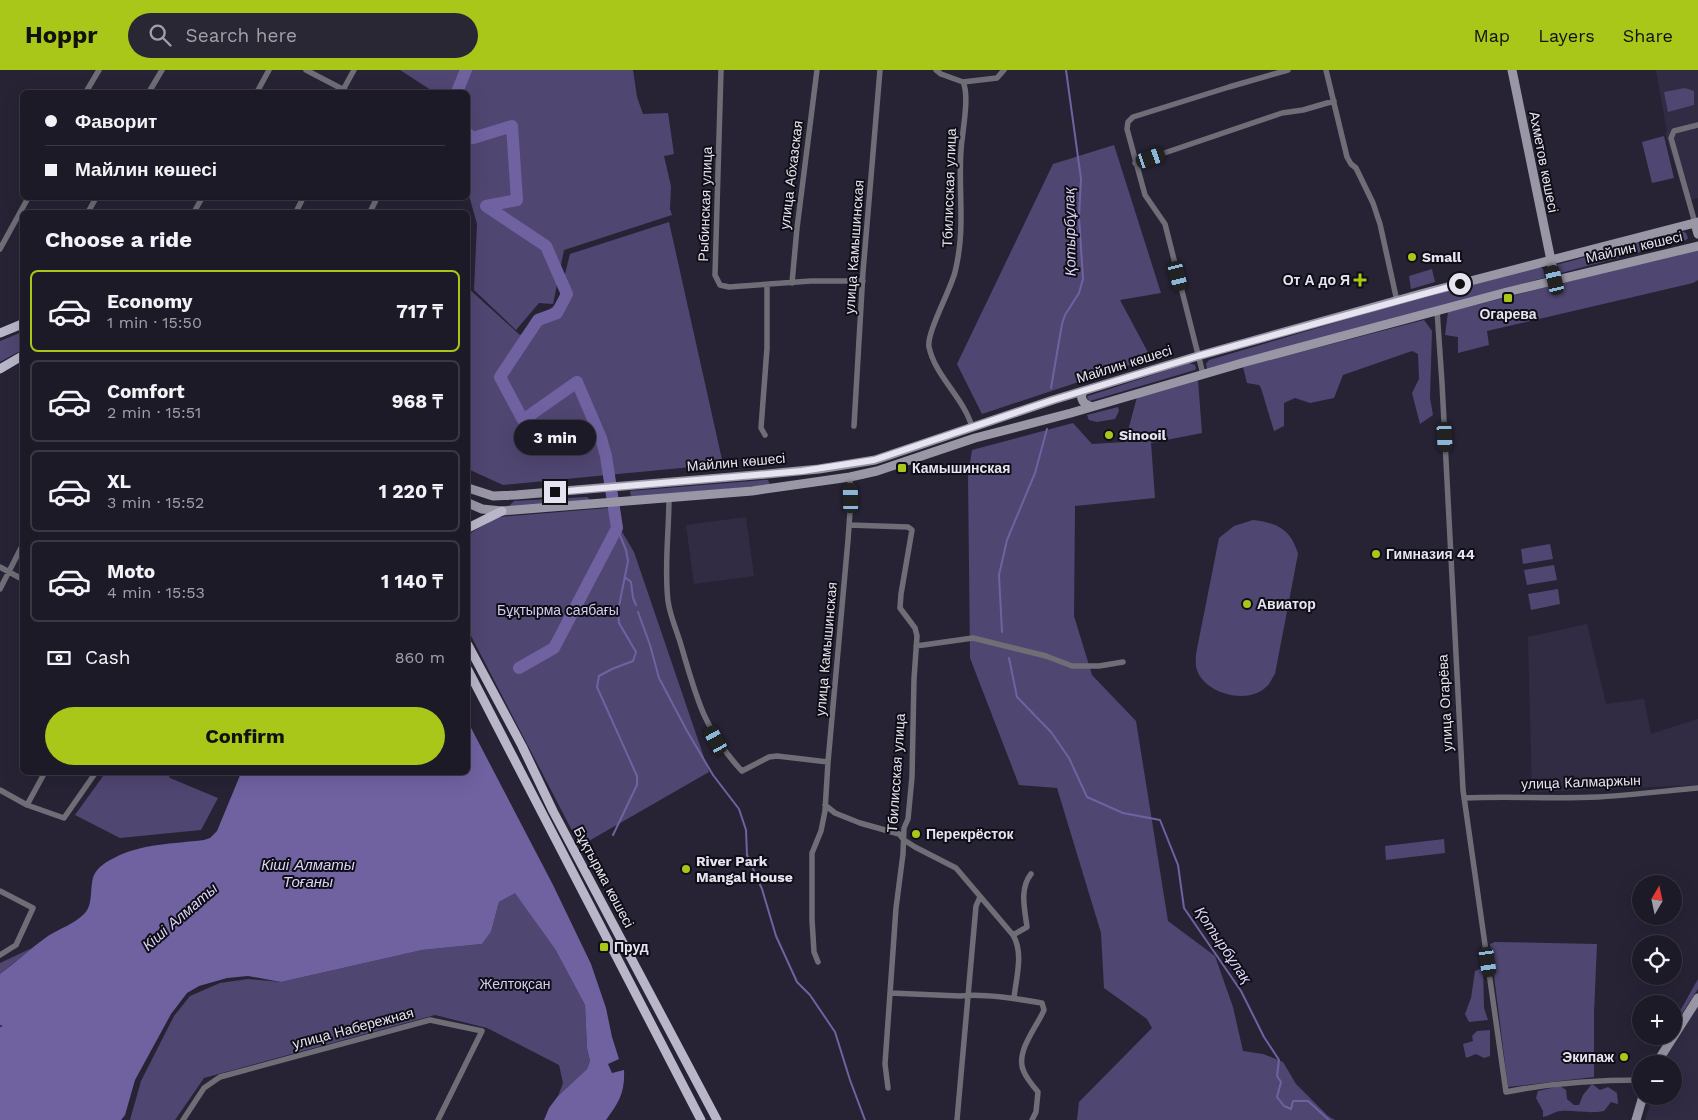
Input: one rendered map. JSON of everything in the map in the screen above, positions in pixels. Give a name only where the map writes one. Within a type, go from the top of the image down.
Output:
[{"type":"main road","name":"Ахметов көшесі","points":[[1512,70],[1555,280]]},
{"type":"main road","name":"Майлин көшесі","points":[[470,489],[492,496],[767,474],[858,463],[913,448],[1083,391],[1198,356],[1697,221]]},
{"type":"main road","points":[[1697,221],[1698,234]]},
{"type":"main road","name":"Майлин көшесі","points":[[470,504],[482,509],[502,511],[669,498],[752,491],[877,472],[975,438],[1092,407],[1203,374],[1437,310],[1698,246]]},
{"type":"main road","points":[[0,333],[20,325]]},
{"type":"main road","points":[[0,368],[20,357]]},
{"type":"main road","points":[[1083,391],[1081,395],[1084,404],[1092,407]]},
{"type":"main road","points":[[470,527],[502,511]]},
{"type":"main road","name":"Бұқтырма көшесі","points":[[470,650],[520,741],[553,811],[717,1120]]},
{"type":"main road","name":"Бұқтырма көшесі","points":[[470,674],[701,1120]]},
{"type":"main road","points":[[1662,1055],[1698,998]]},
{"type":"main road","points":[[1636,1120],[1640,1105]]},
{"type":"street","points":[[87,90],[98,70]]},
{"type":"street","points":[[150,90],[162,70]]},
{"type":"street","points":[[258,90],[268,70]]},
{"type":"street","points":[[306,70],[344,90]]},
{"type":"street","points":[[346,90],[354,70]]},
{"type":"street","name":"Рыбинская улица","points":[[721,70],[715,274],[720,284],[729,287],[863,281]]},
{"type":"street","name":"улица Абхазская","points":[[792,283],[817,70]]},
{"type":"street","name":"улица Камышинская","points":[[854,426],[863,281],[880,70]]},
{"type":"street","points":[[936,70],[941,74],[963,82],[997,78],[1004,70]]},
{"type":"street","points":[[1203,374],[1164,224],[1145,195],[1127,129],[1128,122],[1133,118],[1288,70]]},
{"type":"street","points":[[1326,70],[1347,157],[1356,168],[1374,203],[1397,301]]},
{"type":"street","name":"Тбилисская улица","points":[[963,82],[965,86],[965,112],[961,150],[962,226],[954,274],[930,334],[928,346],[951,390],[969,415],[972,427]]},
{"type":"street","points":[[1135,163],[1282,112],[1303,110],[1334,101]]},
{"type":"street","points":[[1697,221],[1671,138],[1672,133],[1677,130],[1698,125]]},
{"type":"street","points":[[0,249],[20,213]]},
{"type":"street","points":[[765,435],[761,428],[767,348],[767,285]]},
{"type":"street","name":"улица Огарёва","points":[[1437,310],[1464,798],[1506,1092],[1555,1083],[1632,1079]]},
{"type":"street","name":"улица Камышинская","points":[[818,962],[814,952],[812,920],[812,853],[821,831],[825,805],[849,525],[850,477]]},
{"type":"street","points":[[669,498],[666,563],[668,603],[694,689],[704,717],[716,740],[742,771],[769,757],[777,756],[828,762]]},
{"type":"street","name":"Тбилисская улица","points":[[849,525],[908,526],[912,530],[900,608],[915,628],[912,777],[908,819],[904,828],[896,908],[886,1064],[888,1088]]},
{"type":"street","points":[[0,589],[20,550]]},
{"type":"street","points":[[0,567],[20,578]]},
{"type":"street","points":[[916,646],[973,638],[1046,656],[1072,666],[1099,666],[1123,662]]},
{"type":"street","points":[[27,805],[43,775]]},
{"type":"street","points":[[0,790],[27,805],[64,818],[94,775]]},
{"type":"street","name":"улица Калмаржын","points":[[1464,798],[1512,796],[1531,799],[1600,797],[1698,788]]},
{"type":"street","points":[[825,805],[835,814],[899,834],[904,840],[956,868],[1018,943],[1019,956],[1014,998]]},
{"type":"street","points":[[1013,935],[1027,928],[1024,897],[1026,880],[1031,874]]},
{"type":"street","points":[[0,891],[33,908],[16,945],[0,955]]},
{"type":"street","points":[[957,1120],[976,906],[980,897]]},
{"type":"street","points":[[890,993],[1014,998],[1042,1004],[1044,1010],[1025,1045],[1021,1063],[1023,1071],[1038,1092],[1036,1112],[1032,1120]]},
{"type":"street","name":"улица Набережная","points":[[183,1120],[204,1088],[220,1077],[430,1020],[482,1031],[438,1120]]},
{"type":"shaded area","points":[[1656,70],[1698,70],[1698,198],[1686,201],[1665,133],[1667,132]]},
{"type":"shaded area","points":[[746,517],[754,576],[694,584],[686,525]]},
{"type":"shaded area","points":[[1587,624],[1606,704],[1644,699],[1651,734],[1698,719],[1698,785],[1532,792],[1528,637]]},
{"type":"shaded area","points":[[1698,1005],[1698,1120],[1645,1120],[1650,1105],[1682,1105],[1682,1055],[1666,1055],[1672,1045],[1682,1045],[1682,1030]]},
{"type":"green space","points":[[400,70],[633,70],[637,97],[643,114],[668,113],[674,154],[664,156],[671,186],[670,209],[672,215],[564,250],[553,304],[539,303],[516,330],[474,290],[477,224],[470,199],[470,90],[431,90]]},
{"type":"green space","points":[[1685,88],[1694,91],[1694,105],[1668,112],[1664,92]]},
{"type":"green space","points":[[1664,136],[1674,178],[1652,183],[1642,142]]},
{"type":"green space","points":[[1114,145],[1161,293],[1120,300],[1151,358],[982,414],[957,364],[1053,164]]},
{"type":"green space","points":[[669,222],[723,464],[503,485],[470,470],[470,290],[520,335],[558,302],[570,254]]},
{"type":"green space","points":[[1681,231],[1686,233],[1688,238],[1686,240],[1561,273],[1556,272],[1555,269],[1556,265]]},
{"type":"green space","points":[[1698,249],[1698,280],[1693,283],[1487,331],[1489,345],[1458,353],[1458,337],[1445,335],[1448,312]]},
{"type":"green space","points":[[1540,267],[1543,269],[1545,277],[1543,278],[1207,369],[1206,364],[1209,360],[1419,298]]},
{"type":"green space","points":[[1432,269],[1435,282],[1411,289],[1409,276]]},
{"type":"green space","points":[[1424,320],[1432,331],[1430,398],[1433,415],[1420,424],[1412,393],[1419,379],[1418,354],[1412,351],[1343,375],[1334,398],[1310,403],[1295,398],[1284,403],[1284,426],[1274,431],[1261,388],[1259,385],[1247,383],[1243,367]]},
{"type":"green space","points":[[20,333],[20,351],[0,362],[0,341]]},
{"type":"green space","points":[[1189,363],[1195,365],[1195,370],[1090,401],[1087,398],[1088,396]]},
{"type":"green space","points":[[1198,380],[1202,433],[1151,443],[1155,498],[1075,506],[1074,616],[1092,675],[1136,721],[1168,921],[1215,956],[1233,1007],[1243,1051],[1263,1054],[1283,1062],[1296,1084],[1328,1116],[1335,1120],[1077,1120],[1079,1102],[1152,1028],[1147,1019],[1104,988],[1101,933],[1057,788],[1019,785],[970,658],[968,475],[972,450],[1073,423],[1092,444],[1125,442],[1137,397]]},
{"type":"green space","points":[[1118,407],[1119,411],[1115,419],[1097,422],[1089,420],[1087,415]]},
{"type":"green space","points":[[768,480],[770,485],[631,497],[630,491]]},
{"type":"green space","points":[[587,497],[590,500],[508,507],[514,501]]},
{"type":"green space","name":"Бұқтырма саябағы","points":[[608,508],[634,552],[709,772],[580,846],[470,634],[470,535],[498,517]]},
{"type":"green space","name":"Авиатор","points":[[1253,520],[1276,525],[1282,529],[1295,545],[1298,554],[1275,674],[1267,686],[1258,692],[1238,696],[1218,691],[1202,678],[1196,668],[1196,654],[1219,538],[1234,526]]},
{"type":"green space","points":[[1550,544],[1553,559],[1523,564],[1521,549]]},
{"type":"green space","points":[[1554,565],[1557,580],[1527,585],[1524,570]]},
{"type":"green space","points":[[1558,589],[1560,604],[1531,610],[1528,594]]},
{"type":"green space","points":[[104,775],[168,775],[170,778],[218,798],[201,830],[120,838],[75,815]]},
{"type":"green space","points":[[1444,839],[1445,853],[1386,860],[1385,846]]},
{"type":"green space","name":"Желтоқсан","points":[[515,892],[555,949],[585,1005],[587,1048],[590,1061],[587,1069],[558,1096],[563,1083],[559,1065],[487,1028],[435,1015],[204,1078],[175,1120],[130,1120],[141,1081],[174,1016],[190,996],[220,983],[248,979],[281,982],[422,950],[482,944],[491,932],[499,902]]},
{"type":"green space","points":[[1495,942],[1597,944],[1594,1077],[1508,1087],[1490,944]]},
{"type":"green space","points":[[32,948],[0,974],[0,963]]},
{"type":"green space","points":[[1483,968],[1484,1008],[1488,1020],[1469,1022],[1465,1014],[1471,998],[1475,971]]},
{"type":"green space","points":[[1698,979],[1698,989],[1682,1013],[1682,1008]]},
{"type":"green space","points":[[1490,1030],[1490,1056],[1484,1058],[1476,1054],[1466,1058],[1463,1044],[1473,1041],[1472,1036],[1477,1031]]},
{"type":"green space","points":[[1592,1084],[1600,1090],[1608,1087],[1617,1093],[1618,1104],[1611,1102],[1604,1111],[1559,1111],[1543,1117],[1543,1111],[1536,1098],[1538,1091],[1560,1086],[1566,1090],[1567,1099],[1574,1105],[1579,1105],[1583,1095]]},
{"type":"water","name":"Кіші Алматы Тоғаны","points":[[470,726],[553,885],[591,964],[606,1008],[619,1059],[608,1064],[612,1073],[624,1070],[620,1097],[606,1120],[544,1120],[549,1108],[558,1096],[587,1069],[590,1061],[587,1048],[585,1005],[555,949],[515,893],[499,902],[491,932],[482,944],[422,950],[281,982],[248,976],[227,978],[199,986],[187,993],[171,1014],[135,1080],[125,1115],[121,1120],[0,1120],[0,1027],[3,1026],[0,1025],[0,974],[48,936],[71,924],[84,914],[89,906],[94,875],[103,865],[136,849],[204,840],[210,838],[217,831],[240,775],[470,775]]},
{"type":"waterway","name":"Кіші Алматы","points":[[458,90],[466,70]]},
{"type":"waterway","name":"Қотырбұлақ","points":[[1051,388],[1062,324],[1065,315],[1079,293],[1083,279],[1079,217],[1081,179],[1066,70]]},
{"type":"waterway","name":"Кіші Алматы","points":[[470,136],[473,138],[512,126],[517,200],[486,206],[546,246],[567,294],[557,313],[538,320],[500,377],[523,420],[577,382],[601,438],[606,456],[617,528],[554,648],[519,668]]},
{"type":"waterway","name":"Қотырбұлақ","points":[[1002,632],[999,575],[1007,540],[1035,473],[1047,429]]},
{"type":"waterway","points":[[613,835],[637,785],[637,776],[597,687],[599,676],[633,661],[636,652],[619,623],[618,611],[628,561],[626,550],[617,528]]},
{"type":"waterway","points":[[626,578],[631,582],[636,605]]},
{"type":"waterway","points":[[638,612],[659,678],[713,775],[739,809],[746,830],[747,855],[762,889],[776,936],[797,982],[810,995],[835,1032],[865,1120]]},
{"type":"waterway","name":"Қотырбұлақ","points":[[1009,658],[1017,697],[1051,732],[1069,758],[1087,797],[1123,813],[1160,820],[1178,865],[1184,908],[1241,991],[1264,1037],[1279,1060],[1277,1076],[1281,1082],[1277,1097],[1284,1106],[1291,1109],[1293,1101],[1308,1101],[1329,1120]]},
{"type":"place","name":"Small","points":[[1412,257]]},
{"type":"place","name":"От А до Я","points":[[1360,280]]},
{"type":"place","name":"Огарева","points":[[1508,298]]},
{"type":"place","name":"Sinooil","points":[[1109,435]]},
{"type":"place","name":"Камышинская","points":[[902,468]]},
{"type":"place","name":"Гимназия 44","points":[[1376,554]]},
{"type":"place","name":"Авиатор","points":[[1247,604]]},
{"type":"place","name":"Перекрёсток","points":[[916,834]]},
{"type":"place","name":"River Park Mangal House","points":[[686,869]]},
{"type":"place","name":"Пруд","points":[[604,947]]},
{"type":"place","name":"Экипаж","points":[[1624,1057]]},
{"type":"route","points":[[555,492],[802,471],[874,460],[1053,400],[1198,356],[1460,284]]}]
